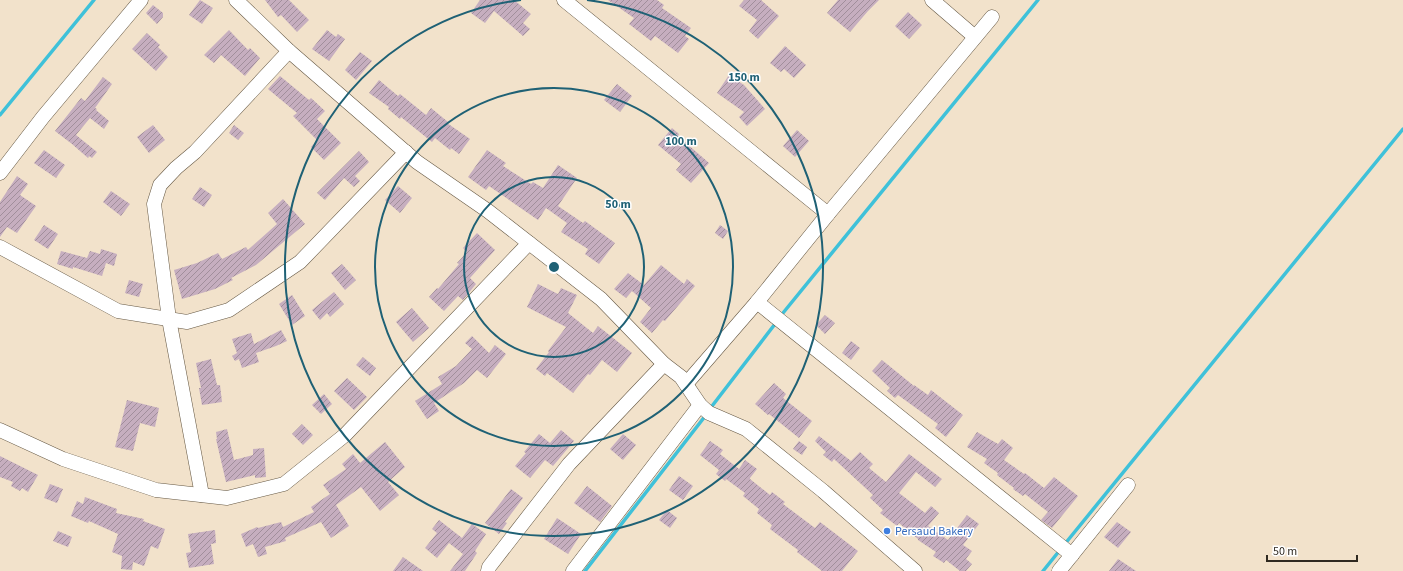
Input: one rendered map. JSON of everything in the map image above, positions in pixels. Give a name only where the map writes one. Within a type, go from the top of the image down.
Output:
[{"type":"street","points":[[0,173],[43,117],[141,0]]},
{"type":"street","points":[[236,0],[289,51],[417,162],[488,211],[602,299],[664,364],[681,377],[700,405],[709,413],[746,429],[823,491],[915,571]]},
{"type":"street","points":[[564,0],[828,214]]},
{"type":"street","points":[[932,0],[976,37]]},
{"type":"street","points":[[686,384],[757,302],[828,214],[992,18]]},
{"type":"street","points":[[202,495],[169,319],[154,204],[160,185],[176,168],[195,152],[289,51]]},
{"type":"street","points":[[0,247],[118,311],[188,322],[229,310],[300,262],[406,152]]},
{"type":"street","points":[[0,430],[64,460],[156,490],[227,498],[284,484],[345,435],[529,243]]},
{"type":"street","points":[[757,302],[1070,554]]},
{"type":"street","points":[[488,571],[489,567],[569,464],[664,364]]},
{"type":"street","points":[[573,571],[700,405]]},
{"type":"street","points":[[1059,571],[1070,554],[1128,485]]},
{"type":"building","points":[[200,0],[213,8],[202,24],[189,15]]},
{"type":"building","points":[[265,0],[289,0],[309,20],[297,32],[281,15],[278,17]]},
{"type":"building","points":[[480,0],[514,0],[531,14],[523,23],[530,29],[523,36],[494,11],[485,23],[471,13]]},
{"type":"building","points":[[608,0],[657,0],[664,5],[662,8],[691,28],[685,36],[689,39],[678,53],[655,36],[651,41],[629,24],[634,18]]},
{"type":"building","points":[[744,0],[761,0],[779,16],[758,39],[749,31],[757,20],[739,6]]},
{"type":"building","points":[[838,0],[879,0],[850,32],[827,13]]},
{"type":"building","points":[[153,5],[163,13],[163,17],[157,24],[146,13]]},
{"type":"building","points":[[908,12],[922,25],[909,39],[895,26]]},
{"type":"building","points":[[229,30],[248,50],[250,48],[260,58],[245,76],[221,55],[214,63],[204,55]]},
{"type":"building","points":[[327,30],[336,37],[338,34],[345,39],[329,61],[312,49]]},
{"type":"building","points":[[147,33],[160,45],[158,47],[168,57],[156,71],[132,49]]},
{"type":"building","points":[[785,46],[806,65],[794,78],[784,69],[781,72],[770,63]]},
{"type":"building","points":[[360,52],[372,61],[356,80],[345,70]]},
{"type":"building","points":[[729,75],[744,85],[765,109],[747,126],[739,117],[744,112],[717,93]]},
{"type":"building","points":[[280,76],[309,100],[311,98],[325,111],[317,119],[341,143],[324,160],[311,147],[317,140],[293,116],[297,113],[268,89]]},
{"type":"building","points":[[103,77],[112,84],[95,108],[109,121],[104,129],[90,118],[76,135],[97,152],[92,158],[89,156],[88,158],[55,131],[81,98],[85,101]]},
{"type":"building","points":[[379,80],[398,96],[400,94],[426,115],[431,108],[448,122],[447,123],[470,139],[459,154],[451,148],[450,150],[435,138],[432,142],[401,117],[400,119],[388,109],[389,107],[369,93]]},
{"type":"building","points":[[617,84],[632,96],[620,112],[604,100]]},
{"type":"building","points":[[153,125],[165,140],[149,153],[137,137]]},
{"type":"building","points":[[234,125],[244,133],[238,140],[229,133]]},
{"type":"building","points":[[672,128],[679,134],[678,136],[709,163],[691,183],[676,170],[681,164],[658,145]]},
{"type":"building","points":[[797,130],[809,141],[795,157],[783,146]]},
{"type":"building","points":[[44,150],[65,165],[56,178],[34,163]]},
{"type":"building","points":[[487,150],[506,163],[503,166],[531,184],[533,182],[543,188],[558,165],[577,178],[558,206],[583,223],[585,221],[615,243],[599,264],[585,254],[588,249],[561,232],[567,223],[546,208],[538,220],[489,186],[486,190],[468,177]]},
{"type":"building","points":[[359,151],[369,162],[355,176],[360,181],[354,187],[344,178],[325,200],[317,193]]},
{"type":"building","points":[[17,176],[28,184],[20,195],[36,206],[17,233],[7,227],[0,237],[0,202]]},
{"type":"building","points":[[398,186],[412,198],[400,213],[385,200]]},
{"type":"building","points":[[200,187],[212,195],[204,207],[192,199]]},
{"type":"building","points":[[111,191],[130,204],[121,216],[103,202]]},
{"type":"building","points":[[283,199],[305,224],[256,265],[231,278],[233,280],[215,289],[182,299],[174,270],[197,263],[218,253],[222,259],[246,247],[248,250],[277,224],[268,213]]},
{"type":"building","points":[[44,225],[58,234],[48,249],[34,240]]},
{"type":"building","points":[[720,225],[728,231],[723,239],[715,233]]},
{"type":"building","points":[[477,233],[495,250],[470,278],[476,284],[463,300],[458,296],[444,311],[429,297],[437,288],[438,289],[459,264],[457,263],[467,252],[463,248]]},
{"type":"building","points":[[101,249],[117,254],[114,266],[106,263],[102,276],[73,267],[73,269],[57,264],[61,251],[87,258],[90,251],[100,254]]},
{"type":"building","points":[[342,264],[356,280],[345,290],[331,273]]},
{"type":"building","points":[[661,265],[684,284],[687,279],[695,286],[665,321],[663,320],[652,333],[640,322],[651,308],[632,291],[626,298],[614,289],[628,273],[644,285]]},
{"type":"building","points":[[129,280],[143,284],[139,297],[125,293]]},
{"type":"building","points":[[538,284],[558,294],[561,288],[577,295],[568,313],[593,333],[598,326],[632,353],[617,372],[602,360],[590,375],[588,374],[573,393],[547,373],[545,376],[536,369],[566,327],[527,307]]},
{"type":"building","points":[[334,292],[344,304],[330,317],[327,313],[320,320],[312,310]]},
{"type":"building","points":[[292,295],[305,316],[292,325],[279,304]]},
{"type":"building","points":[[412,308],[429,328],[413,342],[396,322]]},
{"type":"building","points":[[825,315],[835,323],[825,334],[816,325]]},
{"type":"building","points":[[281,330],[287,341],[256,353],[259,362],[242,368],[239,359],[235,361],[232,356],[237,353],[232,339],[251,333],[254,344]]},
{"type":"building","points":[[472,336],[489,353],[495,345],[506,354],[487,378],[477,370],[464,383],[434,403],[439,411],[427,419],[415,401],[442,384],[438,377],[456,366],[472,349],[465,343]]},
{"type":"building","points":[[851,341],[860,348],[851,360],[842,353]]},
{"type":"building","points":[[363,357],[376,368],[370,376],[356,365]]},
{"type":"building","points":[[211,359],[217,385],[220,385],[222,402],[202,405],[199,388],[201,388],[196,363]]},
{"type":"building","points":[[882,360],[914,386],[928,395],[931,390],[963,415],[946,437],[935,428],[938,424],[898,395],[895,398],[887,391],[890,388],[872,371]]},
{"type":"building","points":[[347,378],[367,397],[354,410],[334,391]]},
{"type":"building","points":[[774,383],[786,394],[783,398],[812,421],[799,438],[755,404]]},
{"type":"building","points":[[324,394],[332,404],[321,414],[312,405]]},
{"type":"building","points":[[127,400],[159,408],[155,427],[140,423],[133,451],[115,447]]},
{"type":"building","points":[[302,424],[313,435],[303,445],[292,434]]},
{"type":"building","points":[[227,429],[234,460],[253,455],[253,449],[264,448],[266,477],[255,478],[255,475],[226,482],[216,439],[216,432]]},
{"type":"building","points":[[561,430],[574,441],[553,466],[545,460],[530,478],[515,466],[539,434],[550,443]]},
{"type":"building","points":[[977,432],[998,444],[1002,439],[1013,448],[1004,460],[1024,474],[1025,473],[1044,488],[1054,477],[1078,496],[1052,528],[1041,520],[1048,512],[1025,494],[1023,496],[1013,489],[1014,488],[997,475],[998,473],[984,463],[987,459],[967,447]]},
{"type":"building","points":[[623,434],[636,445],[623,460],[610,449]]},
{"type":"building","points":[[819,436],[851,461],[860,452],[873,464],[869,468],[886,482],[909,454],[942,479],[935,487],[916,472],[899,493],[925,513],[931,506],[939,513],[928,526],[948,540],[967,515],[979,524],[963,545],[972,551],[966,559],[972,564],[966,571],[960,571],[946,560],[944,563],[933,556],[936,552],[918,540],[899,523],[897,526],[880,513],[883,510],[870,498],[873,495],[834,459],[832,462],[823,455],[826,452],[815,441]]},
{"type":"building","points":[[710,441],[723,450],[720,454],[739,469],[745,460],[757,469],[750,479],[770,495],[772,492],[785,502],[783,504],[815,528],[820,522],[858,551],[842,571],[822,571],[797,552],[798,550],[770,529],[772,525],[757,513],[759,509],[743,496],[745,493],[726,479],[725,481],[716,474],[719,470],[700,455]]},
{"type":"building","points":[[799,441],[807,447],[802,455],[793,449]]},
{"type":"building","points":[[385,442],[405,467],[388,482],[399,495],[380,511],[361,487],[336,505],[349,526],[331,538],[321,522],[285,538],[286,541],[265,547],[267,554],[258,557],[253,544],[246,547],[241,534],[257,527],[281,522],[283,527],[314,512],[311,507],[330,494],[323,485],[346,469],[342,464],[353,454],[360,463]]},
{"type":"building","points":[[0,456],[38,475],[28,492],[22,488],[20,491],[11,486],[13,482],[0,477]]},
{"type":"building","points":[[679,476],[693,486],[683,500],[669,490]]},
{"type":"building","points":[[50,484],[63,489],[57,503],[44,498]]},
{"type":"building","points":[[587,486],[612,506],[600,522],[574,503]]},
{"type":"building","points":[[511,489],[523,498],[505,522],[507,523],[499,534],[485,523]]},
{"type":"building","points":[[85,497],[117,509],[116,513],[144,519],[143,521],[165,529],[158,549],[151,546],[144,566],[133,562],[132,570],[121,569],[122,556],[112,552],[118,534],[89,521],[88,523],[71,516],[77,501],[83,504]]},
{"type":"building","points":[[667,510],[677,518],[670,528],[659,520]]},
{"type":"building","points":[[557,518],[581,534],[568,554],[544,539]]},
{"type":"building","points":[[439,520],[462,538],[472,524],[486,534],[475,551],[477,553],[465,571],[450,571],[463,554],[449,543],[437,558],[425,548],[437,533],[432,529]]},
{"type":"building","points":[[1117,522],[1131,532],[1118,548],[1104,537]]},
{"type":"building","points":[[215,530],[216,543],[211,544],[214,564],[189,568],[186,553],[191,552],[188,534]]},
{"type":"building","points":[[58,531],[72,537],[68,547],[53,541]]},
{"type":"building","points":[[403,557],[423,571],[393,571]]},
{"type":"building","points":[[1118,559],[1136,571],[1109,571]]},
{"type":"waterway","points":[[0,115],[94,0]]},
{"type":"waterway","points":[[783,313],[1038,0]]},
{"type":"waterway","points":[[1064,545],[1403,129]]},
{"type":"waterway","points":[[709,410],[775,324]]},
{"type":"waterway","points":[[585,571],[706,415]]},
{"type":"waterway","points":[[1043,571],[1060,550]]},
{"type":"place","name":"Persaud Bakery","points":[[887,531]]}]
